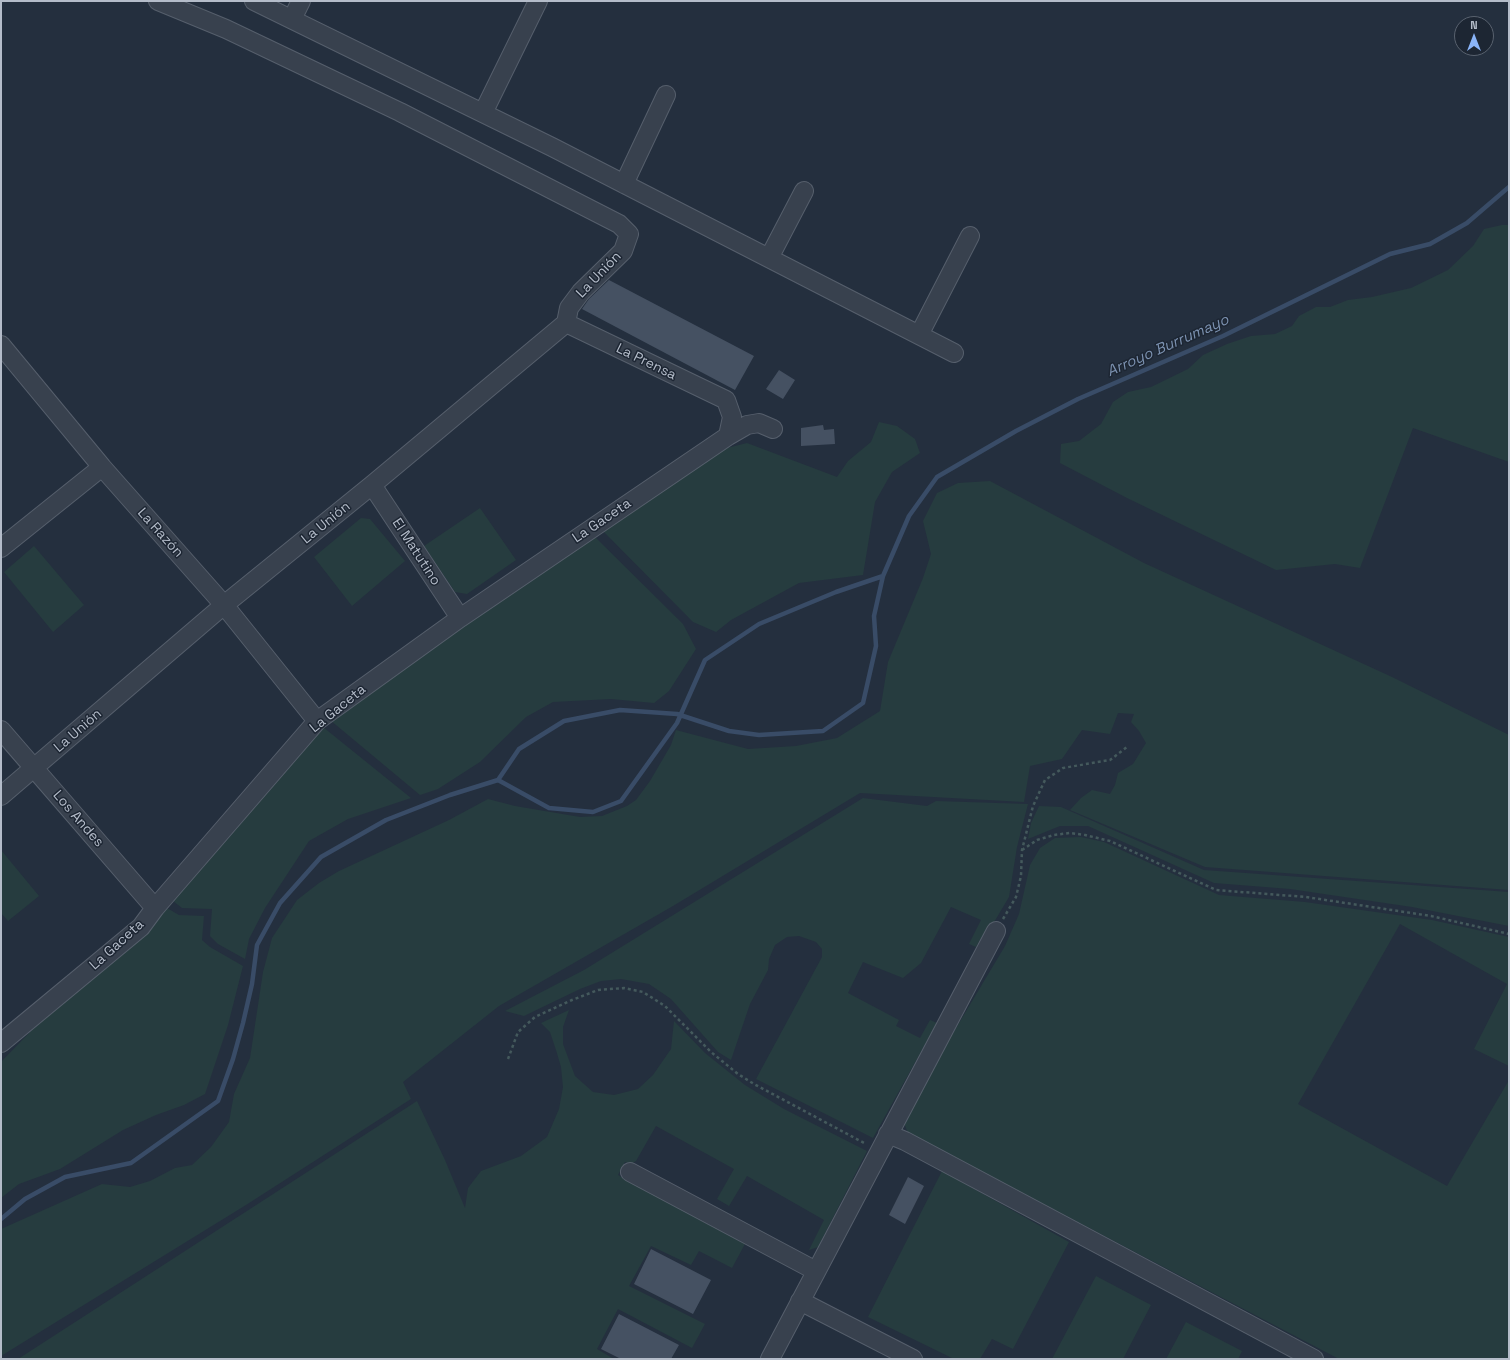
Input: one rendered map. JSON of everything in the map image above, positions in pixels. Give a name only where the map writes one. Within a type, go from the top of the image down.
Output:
[{"type":"street","name":"La Unión","points":[[1,796],[224,605],[372,485],[566,323],[569,308],[581,292],[623,251],[629,234],[619,224],[400,112],[226,29],[158,1]]},
{"type":"street","points":[[254,1],[483,113],[954,353]]},
{"type":"street","points":[[292,20],[301,1]]},
{"type":"street","points":[[483,113],[538,1]]},
{"type":"street","points":[[624,184],[666,95]]},
{"type":"street","points":[[769,258],[804,191]]},
{"type":"street","points":[[919,335],[970,236]]},
{"type":"street","name":"La Prensa","points":[[566,323],[726,400],[732,417],[728,436]]},
{"type":"street","name":"La Razón","points":[[1,345],[102,467],[224,605],[317,721]]},
{"type":"street","name":"La Gaceta","points":[[1,1043],[141,927],[154,908],[317,721],[460,618],[728,436],[747,425],[758,423],[773,429]]},
{"type":"street","points":[[1,548],[102,467]]},
{"type":"street","name":"El Matutino","points":[[372,485],[460,618]]},
{"type":"street","name":"Los Andes","points":[[1,730],[154,908]]},
{"type":"street","points":[[770,1359],[996,931]]},
{"type":"street","points":[[884,1142],[912,1144],[1314,1359]]},
{"type":"street","points":[[630,1172],[816,1271]]},
{"type":"street","points":[[800,1301],[913,1359]]},
{"type":"path","points":[[996,931],[1016,897],[1021,876],[1022,850],[1032,806],[1045,780],[1063,768],[1110,760],[1128,747]]},
{"type":"path","points":[[1022,850],[1038,840],[1054,835],[1070,833],[1085,835],[1110,841],[1216,890],[1306,897],[1431,916],[1509,934]]},
{"type":"path","points":[[508,1059],[518,1032],[535,1017],[598,990],[624,988],[644,992],[665,1006],[711,1052],[738,1074],[760,1088],[884,1142]]},
{"type":"green space","points":[[1509,225],[1509,462],[1413,428],[1360,568],[1335,564],[1276,570],[1127,498],[1060,463],[1061,444],[1079,441],[1101,424],[1113,402],[1128,392],[1151,387],[1188,369],[1203,355],[1227,344],[1251,336],[1275,334],[1292,326],[1299,316],[1316,307],[1330,307],[1348,300],[1372,297],[1411,288],[1448,270],[1473,246],[1484,229]]},
{"type":"green space","points":[[879,422],[897,426],[915,439],[920,453],[892,472],[875,502],[863,575],[799,583],[731,620],[716,632],[693,622],[600,528],[723,449],[747,443],[837,477],[848,461],[871,442]]},
{"type":"green space","points":[[990,481],[1144,563],[1392,677],[1509,735],[1509,890],[1205,867],[1070,810],[1081,798],[1092,790],[1110,794],[1115,785],[1118,773],[1133,764],[1146,743],[1139,731],[1131,722],[1134,714],[1118,713],[1110,734],[1082,730],[1062,759],[1030,766],[1024,802],[860,793],[673,906],[499,1006],[403,1082],[411,1099],[246,1205],[1,1356],[1,1229],[102,1184],[130,1187],[150,1181],[175,1168],[192,1165],[211,1147],[229,1122],[234,1094],[250,1058],[263,972],[272,938],[297,900],[319,883],[339,871],[449,820],[488,799],[515,806],[580,817],[602,816],[627,806],[636,800],[650,781],[671,745],[676,730],[748,749],[796,746],[837,738],[880,711],[888,662],[923,578],[931,554],[923,521],[937,493],[958,483]]},
{"type":"green space","points":[[480,508],[516,560],[467,594],[455,592],[424,546]]},
{"type":"green space","points":[[361,518],[370,519],[405,561],[352,606],[314,557]]},
{"type":"green space","points":[[592,534],[683,624],[696,649],[669,691],[654,703],[611,699],[553,702],[526,717],[480,762],[438,789],[420,795],[330,720]]},
{"type":"green space","points":[[34,546],[84,605],[53,632],[4,572]]},
{"type":"green space","points":[[323,727],[411,798],[348,819],[309,841],[265,908],[249,939],[245,959],[218,944],[210,936],[212,909],[182,908],[173,901]]},
{"type":"green space","points":[[863,798],[927,806],[936,801],[1028,804],[1017,847],[1009,897],[990,929],[987,928],[976,947],[969,944],[981,920],[951,907],[921,963],[903,978],[863,962],[848,993],[899,1020],[896,1026],[920,1038],[930,1020],[937,1023],[873,1138],[756,1079],[822,957],[822,949],[816,942],[799,936],[787,937],[775,945],[769,959],[768,970],[750,1004],[731,1060],[718,1052],[671,999],[649,984],[621,979],[601,981],[580,989],[524,1016],[505,1011],[584,970]]},
{"type":"green space","points":[[1039,806],[1061,807],[1204,870],[1509,892],[1509,926],[1412,907],[1290,889],[1214,883],[1088,826],[1060,826],[1028,839],[1031,823]]},
{"type":"green space","points":[[1081,837],[1104,842],[1219,895],[1305,902],[1432,920],[1509,937],[1509,1066],[1474,1049],[1507,984],[1400,924],[1298,1104],[1447,1186],[1509,1080],[1509,1359],[1339,1359],[908,1133],[904,1123],[910,1105],[1005,946],[1019,914],[1030,865],[1040,848],[1055,838]]},
{"type":"green space","points":[[1,850],[39,896],[8,921],[1,913]]},
{"type":"green space","points":[[167,908],[179,915],[204,916],[202,940],[210,947],[243,966],[228,1025],[205,1094],[184,1105],[156,1115],[123,1130],[60,1169],[19,1184],[1,1198],[1,1062],[31,1031],[160,916]]},
{"type":"green space","points":[[569,1010],[563,1027],[563,1044],[575,1076],[593,1092],[614,1095],[638,1089],[653,1075],[671,1049],[674,1021],[705,1053],[745,1085],[784,1109],[867,1151],[818,1247],[809,1250],[824,1220],[747,1176],[729,1206],[717,1199],[734,1169],[656,1126],[636,1161],[631,1164],[625,1162],[618,1175],[745,1244],[732,1268],[699,1251],[691,1265],[651,1246],[629,1286],[705,1324],[692,1348],[618,1309],[597,1349],[614,1359],[18,1359],[417,1101],[445,1160],[465,1208],[468,1188],[481,1171],[521,1156],[547,1137],[559,1109],[563,1087],[561,1067],[550,1032],[541,1023]]},
{"type":"green space","points":[[942,1171],[1069,1242],[1013,1349],[992,1339],[980,1359],[954,1359],[868,1317]]},
{"type":"green space","points":[[1096,1276],[1151,1305],[1123,1359],[1052,1359]]},
{"type":"green space","points":[[1186,1322],[1242,1351],[1238,1359],[1166,1359]]},
{"type":"building","points":[[609,280],[754,356],[735,390],[582,309],[589,299]]},
{"type":"building","points":[[779,370],[795,380],[783,399],[766,389]]},
{"type":"building","points":[[823,425],[824,430],[834,429],[835,444],[801,446],[801,428]]},
{"type":"building","points":[[908,1177],[924,1186],[905,1224],[889,1215]]},
{"type":"building","points":[[651,1249],[711,1280],[693,1314],[634,1284]]},
{"type":"building","points":[[619,1314],[679,1345],[671,1359],[621,1359],[601,1349]]},
{"type":"waterway","name":"Arroyo Burrumayo","points":[[1,1219],[25,1199],[65,1177],[131,1163],[218,1101],[233,1059],[243,1023],[252,984],[257,945],[280,903],[321,857],[386,820],[450,795],[498,780],[549,808],[593,812],[621,801],[677,723],[705,660],[759,624],[836,592],[883,576],[909,516],[937,477],[1016,431],[1078,399],[1223,336],[1390,254],[1430,244],[1467,223],[1509,187]]},
{"type":"waterway","name":"Arroyo Burrumayo","points":[[498,780],[519,749],[564,721],[620,710],[677,714],[729,731],[759,735],[823,731],[863,703],[876,646],[874,616],[883,576]]}]
